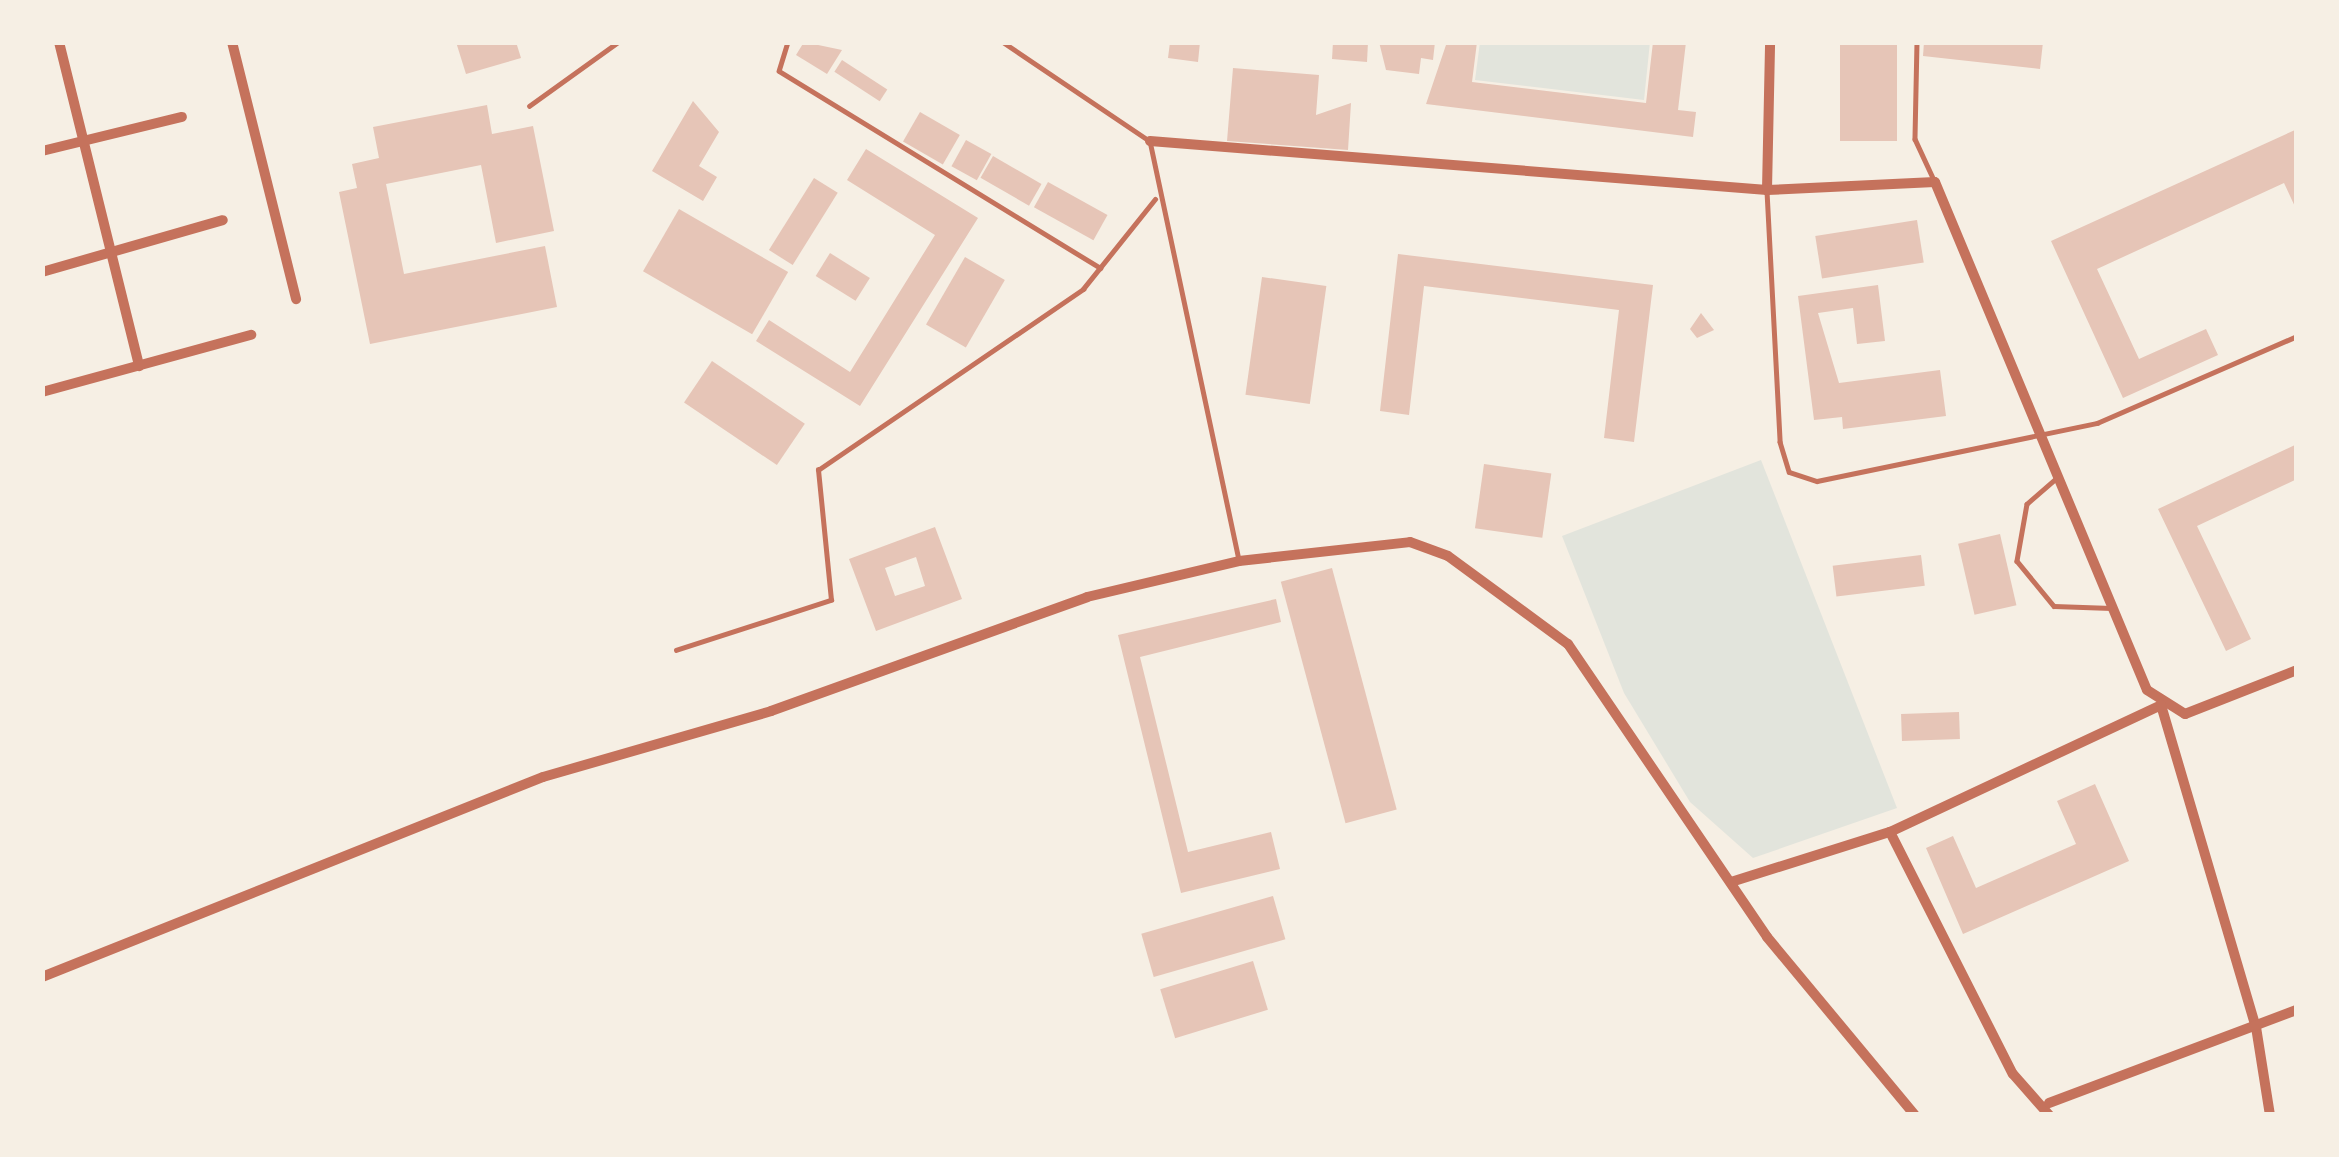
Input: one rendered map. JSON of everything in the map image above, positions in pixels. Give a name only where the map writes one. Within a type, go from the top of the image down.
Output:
[{"type":"street","points":[[59,42],[139,366]]},
{"type":"street","points":[[232,42],[296,299]]},
{"type":"street","points":[[1767,190],[1770,42]]},
{"type":"street","points":[[42,151],[182,117]]},
{"type":"street","points":[[1150,142],[1767,190],[1935,182],[2056,479],[2161,705],[2256,1027],[2270,1115]]},
{"type":"street","points":[[42,272],[223,220]]},
{"type":"street","points":[[42,392],[250,335]]},
{"type":"street","points":[[42,977],[543,777],[771,711],[1088,597],[1239,560],[1358,541],[1448,556],[1568,644],[1731,882],[1910,1114]]},
{"type":"street","points":[[1731,882],[1890,832],[2161,705],[2211,709],[2297,670]]},
{"type":"street","points":[[1890,832],[2013,1074],[2049,1109],[2297,1010]]},
{"type":"lane","points":[[529,106],[618,42]]},
{"type":"lane","points":[[788,42],[779,71],[1101,268]]},
{"type":"lane","points":[[1003,42],[1150,142],[1156,199],[1239,560]]},
{"type":"lane","points":[[1917,42],[1916,139],[1935,182]]},
{"type":"lane","points":[[1767,190],[1789,472],[1817,481],[2039,439],[2297,337]]},
{"type":"lane","points":[[676,650],[831,600],[818,470],[1039,324],[1101,268],[1156,199]]},
{"type":"lane","points":[[2056,479],[2026,504],[2017,561],[2054,606],[2112,608]]},
{"type":"shaded area","points":[[1480,42],[1650,42],[1644,100],[1475,80]]},
{"type":"shaded area","points":[[1761,460],[1897,808],[1753,858],[1690,802],[1624,693],[1562,536]]},
{"type":"building","points":[[456,42],[516,42],[521,58],[466,74]]},
{"type":"building","points":[[804,42],[842,50],[827,74],[796,55]]},
{"type":"building","points":[[1170,42],[1200,42],[1198,62],[1168,58]]},
{"type":"building","points":[[1333,42],[1368,42],[1367,62],[1332,59]]},
{"type":"building","points":[[1379,42],[1435,42],[1433,60],[1421,58],[1419,74],[1386,70]]},
{"type":"building","points":[[1447,42],[1477,42],[1472,82],[1646,103],[1653,42],[1686,42],[1678,110],[1696,112],[1693,137],[1426,104]]},
{"type":"building","points":[[1840,42],[1897,42],[1897,141],[1840,141]]},
{"type":"building","points":[[1924,42],[2043,42],[2040,69],[1923,56]]},
{"type":"building","points":[[842,60],[887,89],[880,101],[834,72]]},
{"type":"building","points":[[1233,68],[1319,75],[1316,115],[1351,103],[1348,150],[1227,141]]},
{"type":"building","points":[[693,101],[719,132],[699,166],[717,177],[703,201],[652,171]]},
{"type":"building","points":[[487,105],[492,134],[533,126],[554,231],[496,243],[481,165],[386,184],[404,274],[545,246],[557,307],[370,344],[339,192],[357,188],[352,164],[379,158],[373,127]]},
{"type":"building","points":[[920,112],[960,135],[943,164],[903,141]]},
{"type":"building","points":[[2295,130],[2297,211],[2284,183],[2097,269],[2139,359],[2206,329],[2218,355],[2123,398],[2051,241]]},
{"type":"building","points":[[966,140],[991,154],[977,180],[951,166]]},
{"type":"building","points":[[866,149],[978,218],[860,406],[756,341],[769,320],[850,372],[935,235],[847,180]]},
{"type":"building","points":[[993,156],[1041,184],[1029,206],[980,178]]},
{"type":"building","points":[[814,178],[838,193],[793,265],[769,250]]},
{"type":"building","points":[[1048,182],[1107,215],[1093,240],[1034,207]]},
{"type":"building","points":[[679,209],[788,272],[752,334],[643,271]]},
{"type":"building","points":[[1917,220],[1924,262],[1822,279],[1815,236]]},
{"type":"building","points":[[830,253],[870,278],[856,301],[816,276]]},
{"type":"building","points":[[1398,254],[1653,285],[1634,442],[1604,438],[1619,310],[1424,286],[1409,415],[1380,411]]},
{"type":"building","points":[[965,257],[1005,280],[966,348],[926,325]]},
{"type":"building","points":[[1262,277],[1326,286],[1310,404],[1245,395]]},
{"type":"building","points":[[1878,285],[1885,341],[1857,344],[1853,308],[1818,313],[1839,383],[1940,370],[1946,416],[1843,429],[1842,417],[1814,420],[1798,296]]},
{"type":"building","points":[[1701,313],[1714,330],[1697,338],[1690,329]]},
{"type":"building","points":[[712,361],[805,424],[777,465],[684,402]]},
{"type":"building","points":[[2297,444],[2297,479],[2197,526],[2251,639],[2226,651],[2158,509]]},
{"type":"building","points":[[1484,464],[1551,473],[1542,538],[1475,528]]},
{"type":"building","points":[[935,527],[962,599],[876,631],[849,559]],"holes":[[[916,557],[925,586],[895,596],[885,568]]]},
{"type":"building","points":[[2000,534],[2016,605],[1975,615],[1958,544]]},
{"type":"building","points":[[1921,555],[1925,586],[1836,597],[1833,566]]},
{"type":"building","points":[[1332,568],[1397,809],[1346,823],[1281,582]]},
{"type":"building","points":[[1276,599],[1281,622],[1140,657],[1188,852],[1271,832],[1280,869],[1181,893],[1118,635]]},
{"type":"building","points":[[1959,712],[1960,739],[1902,741],[1901,714]]},
{"type":"building","points":[[2095,784],[2129,861],[1963,934],[1926,848],[1953,836],[1976,888],[2076,844],[2057,801]]},
{"type":"building","points":[[1273,896],[1285,939],[1154,977],[1141,934]]},
{"type":"building","points":[[1253,961],[1268,1010],[1175,1038],[1160,989]]}]
